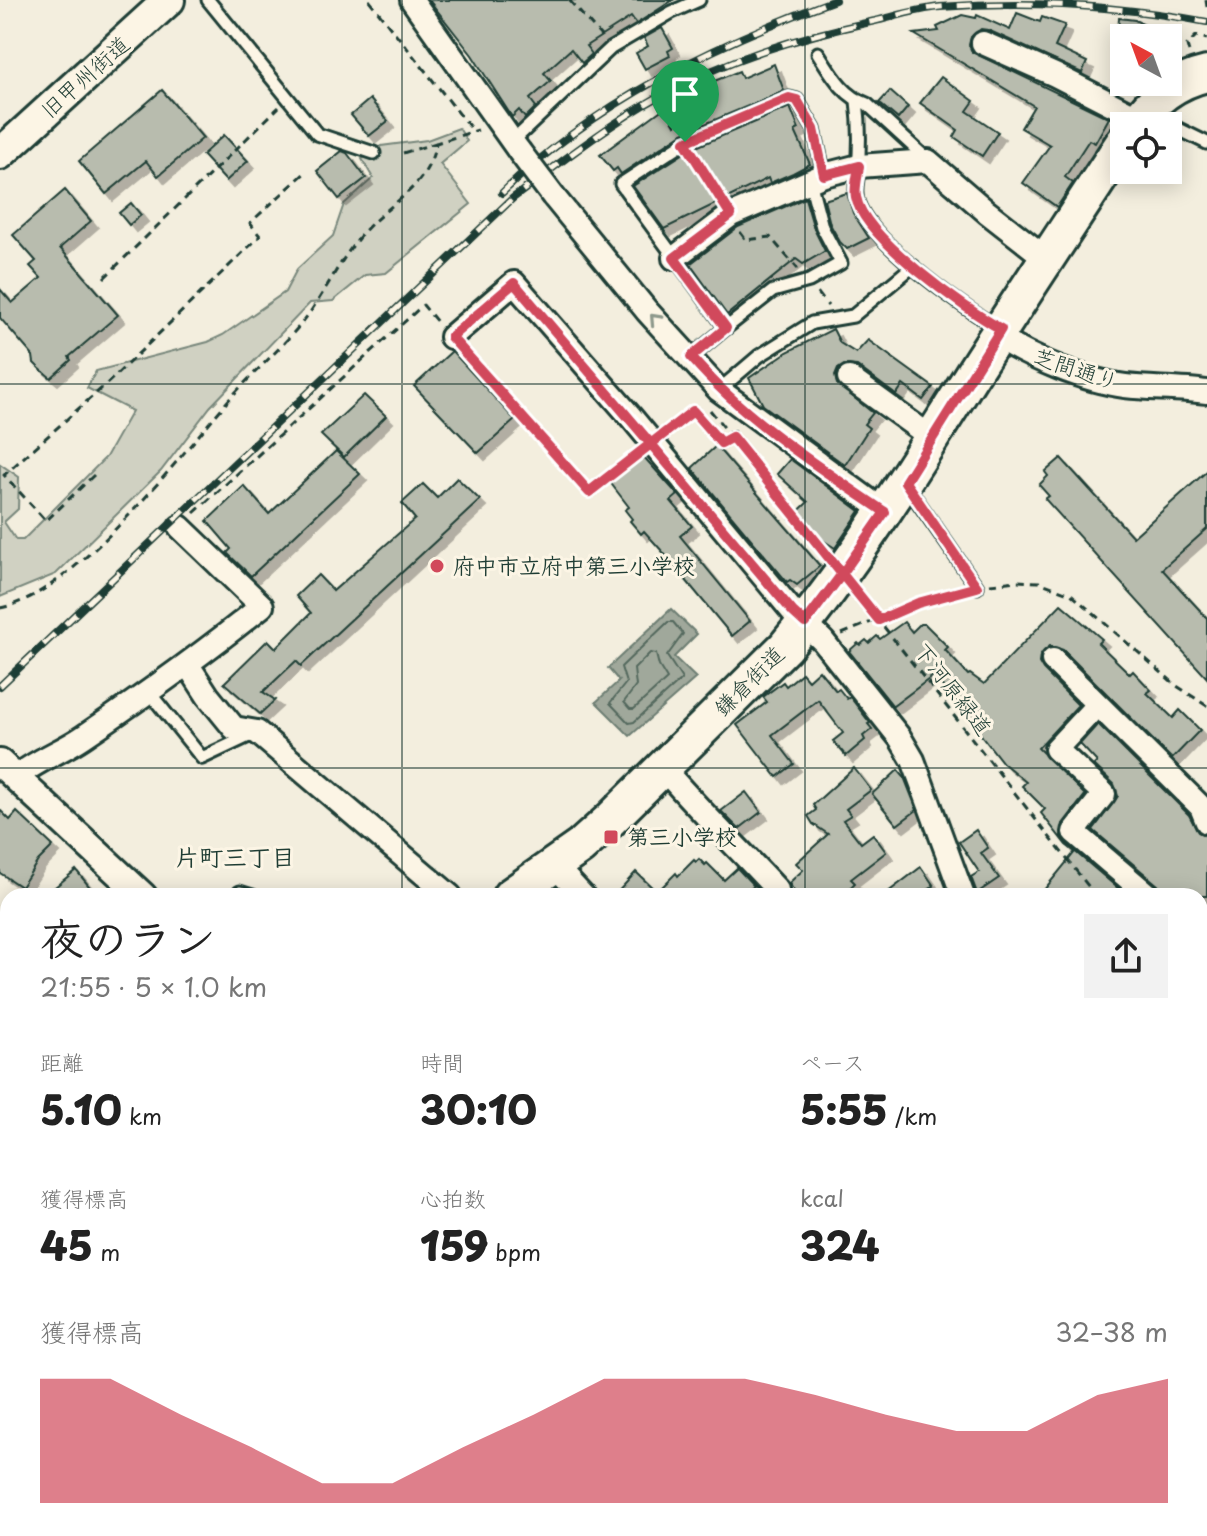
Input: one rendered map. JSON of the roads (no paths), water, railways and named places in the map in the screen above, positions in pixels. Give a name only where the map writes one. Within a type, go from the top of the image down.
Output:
[{"type":"main road","name":"旧甲州街道","points":[[0,154],[169,0]]},
{"type":"main road","name":"鎌倉街道","points":[[1148,112],[1197,62]]},
{"type":"main road","name":"鎌倉街道","points":[[521,888],[580,847],[609,821],[785,647],[819,630],[842,574],[905,482],[1110,162]]},
{"type":"street","points":[[412,0],[553,196],[647,311],[691,357],[712,397],[885,512]]},
{"type":"street","points":[[983,43],[1032,74],[1110,112]]},
{"type":"street","points":[[674,258],[730,216],[817,178],[859,166],[928,161],[1047,259]]},
{"type":"street","points":[[451,337],[514,283],[651,444],[819,630],[907,749],[960,888]]},
{"type":"street","name":"芝間通り","points":[[999,333],[1015,348],[1089,377],[1121,386],[1207,392]]},
{"type":"street","points":[[849,378],[932,438]]},
{"type":"street","points":[[7,771],[28,767],[69,746],[188,665],[262,606],[180,527]]},
{"type":"street","points":[[1053,660],[1201,807],[1207,822]]},
{"type":"street","points":[[188,665],[234,728],[257,732],[441,888]]},
{"type":"street","points":[[1097,705],[1056,749],[1104,794],[1074,832],[1140,888]]},
{"type":"street","points":[[662,767],[692,803],[775,888]]},
{"type":"street","points":[[7,771],[134,888]]},
{"type":"street","points":[[553,864],[576,888]]},
{"type":"lane","points":[[208,0],[317,134],[374,153]]},
{"type":"lane","points":[[515,146],[611,48],[670,6],[699,0]]},
{"type":"lane","points":[[818,53],[836,82],[857,101],[867,104],[928,161]]},
{"type":"lane","points":[[691,357],[773,291],[809,281],[841,263],[822,227],[814,129],[797,100],[789,98],[685,142],[621,184],[726,328]]},
{"type":"lane","points":[[857,101],[859,166],[855,197],[867,222],[939,289],[999,333]]},
{"type":"lane","points":[[1182,136],[1207,143]]},
{"type":"lane","points":[[712,397],[759,356],[812,323],[853,316],[913,266]]},
{"type":"lane","points":[[905,482],[977,587]]},
{"type":"lane","points":[[149,692],[202,758],[257,732]]},
{"type":"water","points":[[671,609],[697,634],[674,657],[696,678],[630,736],[596,702],[619,681],[608,668]]},
{"type":"railway","points":[[502,193],[538,160],[577,131],[658,79],[745,36],[835,0]]},
{"type":"railway","points":[[0,686],[513,198],[602,132],[658,97],[710,71],[763,51],[818,34],[932,8],[1007,4],[1074,6],[1207,22]]},
{"type":"place","name":"府中市立府中第三小学校","points":[[437,566]]},
{"type":"place","name":"第三小学校","points":[[611,837]]},
{"type":"district","name":"片町三丁目","points":[[235,858]]}]
